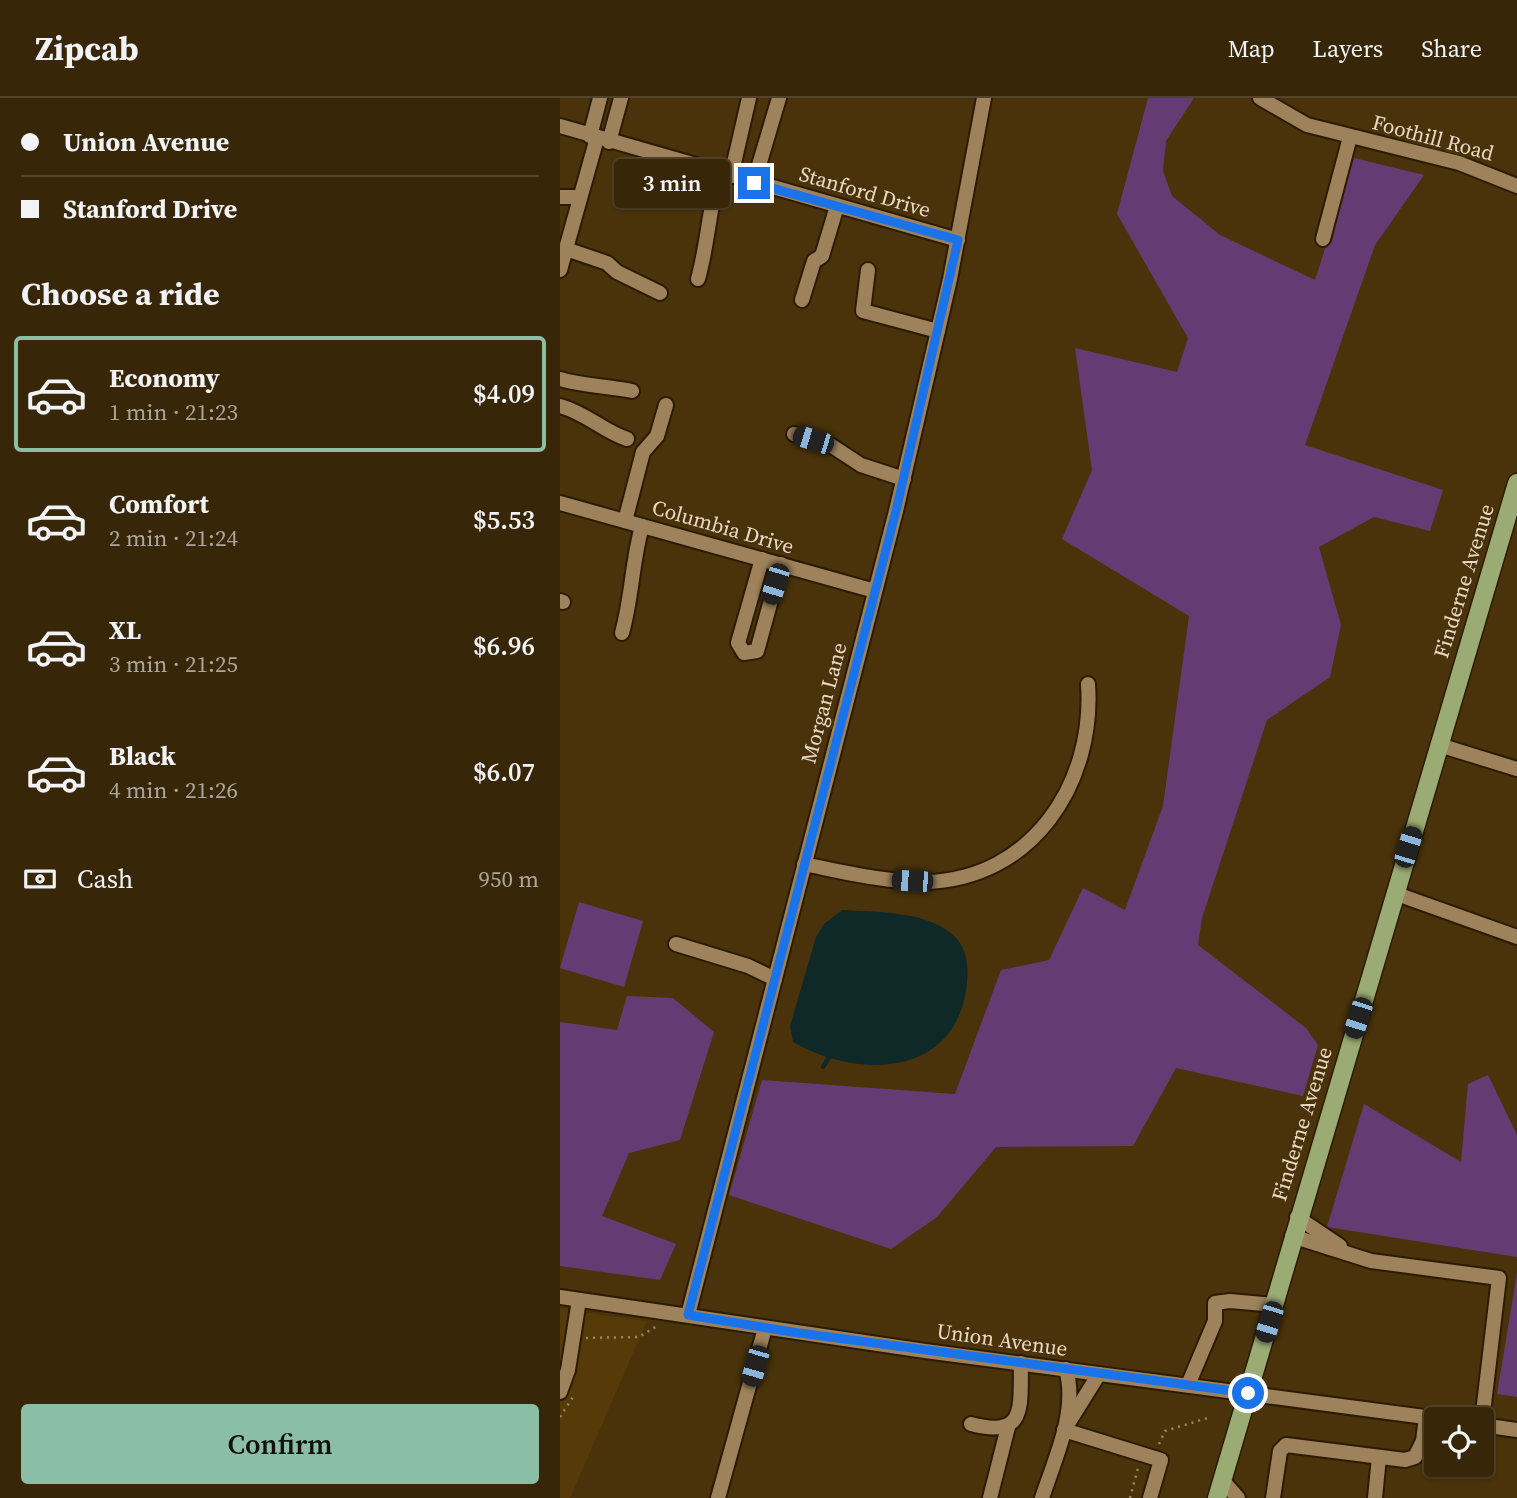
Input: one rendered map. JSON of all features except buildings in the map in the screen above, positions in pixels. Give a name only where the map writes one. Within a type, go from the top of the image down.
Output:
[{"type":"main road","name":"Finderne Avenue","points":[[1217,1498],[1275,1305],[1324,1123],[1517,483]]},
{"type":"street","points":[[599,138],[600,98]]},
{"type":"street","points":[[560,270],[566,249],[565,230],[580,197],[599,138],[621,98]]},
{"type":"street","points":[[698,279],[709,236],[708,215],[725,174],[749,98]]},
{"type":"street","points":[[754,183],[779,98]]},
{"type":"street","name":"Morgan Lane","points":[[688,1315],[904,478],[958,240],[984,98]]},
{"type":"street","name":"Foothill Road","points":[[1260,98],[1307,125],[1459,163],[1517,186]]},
{"type":"street","name":"Stanford Drive","points":[[560,126],[958,240]]},
{"type":"street","points":[[1323,239],[1350,137]]},
{"type":"street","points":[[560,197],[580,197]]},
{"type":"street","points":[[802,300],[814,261],[822,256],[837,206]]},
{"type":"street","points":[[566,249],[607,262],[617,272],[660,293]]},
{"type":"street","points":[[868,270],[861,306],[863,311],[938,331]]},
{"type":"street","points":[[560,379],[580,385],[597,383],[632,391]]},
{"type":"street","points":[[625,521],[643,452],[657,436],[666,405]]},
{"type":"street","points":[[560,407],[594,420],[608,433],[627,439]]},
{"type":"street","points":[[794,434],[832,446],[861,465],[904,478]]},
{"type":"street","name":"Columbia Drive","points":[[560,503],[875,591]]},
{"type":"street","points":[[622,633],[631,601],[632,560],[642,526]]},
{"type":"street","points":[[762,559],[738,643],[739,650],[744,653],[757,651],[781,564]]},
{"type":"street","points":[[804,864],[874,878],[928,882],[987,868],[1019,851],[1051,818],[1075,782],[1086,743],[1088,684]]},
{"type":"street","points":[[1439,745],[1517,769]]},
{"type":"street","points":[[1394,893],[1517,937]]},
{"type":"street","points":[[676,944],[748,966],[775,979]]},
{"type":"street","points":[[1297,1217],[1342,1250]]},
{"type":"street","points":[[1292,1236],[1371,1261],[1499,1278],[1484,1407]]},
{"type":"street","name":"Union Avenue","points":[[560,1297],[765,1328],[1424,1417]]},
{"type":"street","points":[[565,1385],[579,1300]]},
{"type":"street","points":[[1188,1385],[1215,1321],[1215,1303],[1242,1301],[1275,1305]]},
{"type":"street","points":[[718,1498],[765,1328]]},
{"type":"street","points":[[990,1498],[1009,1427],[1016,1418],[1020,1399],[1021,1363]]},
{"type":"street","points":[[1042,1498],[1064,1430],[1071,1388],[1066,1369]]},
{"type":"street","points":[[1064,1430],[1099,1374]]},
{"type":"street","points":[[971,1424],[994,1430],[1009,1427]]},
{"type":"street","points":[[1494,1425],[1517,1430]]},
{"type":"street","points":[[1064,1430],[1161,1460],[1150,1498]]},
{"type":"street","points":[[1273,1498],[1280,1451],[1286,1445],[1405,1460],[1415,1457],[1424,1439]]},
{"type":"street","points":[[1375,1498],[1379,1457]]},
{"type":"street","points":[[1222,1480],[1238,1498]]},
{"type":"path","points":[[583,1338],[639,1337],[660,1325]]},
{"type":"path","points":[[560,1417],[572,1402],[565,1385]]},
{"type":"path","points":[[1156,1451],[1164,1431],[1211,1417]]},
{"type":"path","points":[[1129,1498],[1139,1466],[1149,1469]]},
{"type":"shaded area","points":[[1148,98],[1194,98],[1166,141],[1163,171],[1172,196],[1220,235],[1315,280],[1354,158],[1424,175],[1375,245],[1305,445],[1443,490],[1430,531],[1374,517],[1319,547],[1341,625],[1330,677],[1267,720],[1202,918],[1198,945],[1306,1028],[1318,1045],[1303,1096],[1176,1068],[1133,1146],[996,1147],[937,1217],[891,1249],[729,1195],[762,1080],[955,1094],[1001,970],[1049,960],[1083,888],[1125,910],[1163,806],[1189,616],[1062,539],[1092,470],[1075,348],[1177,372],[1188,338],[1117,214]]},
{"type":"shaded area","points":[[579,902],[643,921],[624,987],[560,968]]},
{"type":"shaded area","points":[[627,996],[673,998],[714,1032],[680,1140],[629,1153],[602,1216],[676,1244],[660,1280],[560,1266],[560,1022],[617,1030]]},
{"type":"shaded area","points":[[1488,1075],[1517,1135],[1517,1257],[1327,1227],[1364,1104],[1461,1162],[1468,1084]]},
{"type":"shaded area","points":[[1517,1273],[1517,1397],[1497,1394]]},
{"type":"shaded area","points":[[560,1309],[647,1321],[570,1498],[560,1498]]},
{"type":"water","points":[[842,910],[884,912],[927,920],[951,933],[960,943],[967,962],[968,975],[960,1013],[946,1037],[926,1053],[902,1062],[876,1065],[848,1062],[793,1042],[790,1026],[816,937],[824,924]]},
{"type":"waterway","points":[[823,1067],[832,1053]]},
{"type":"route","points":[[754,183],[958,240],[896,511],[688,1315],[925,1351],[1248,1393]]}]
